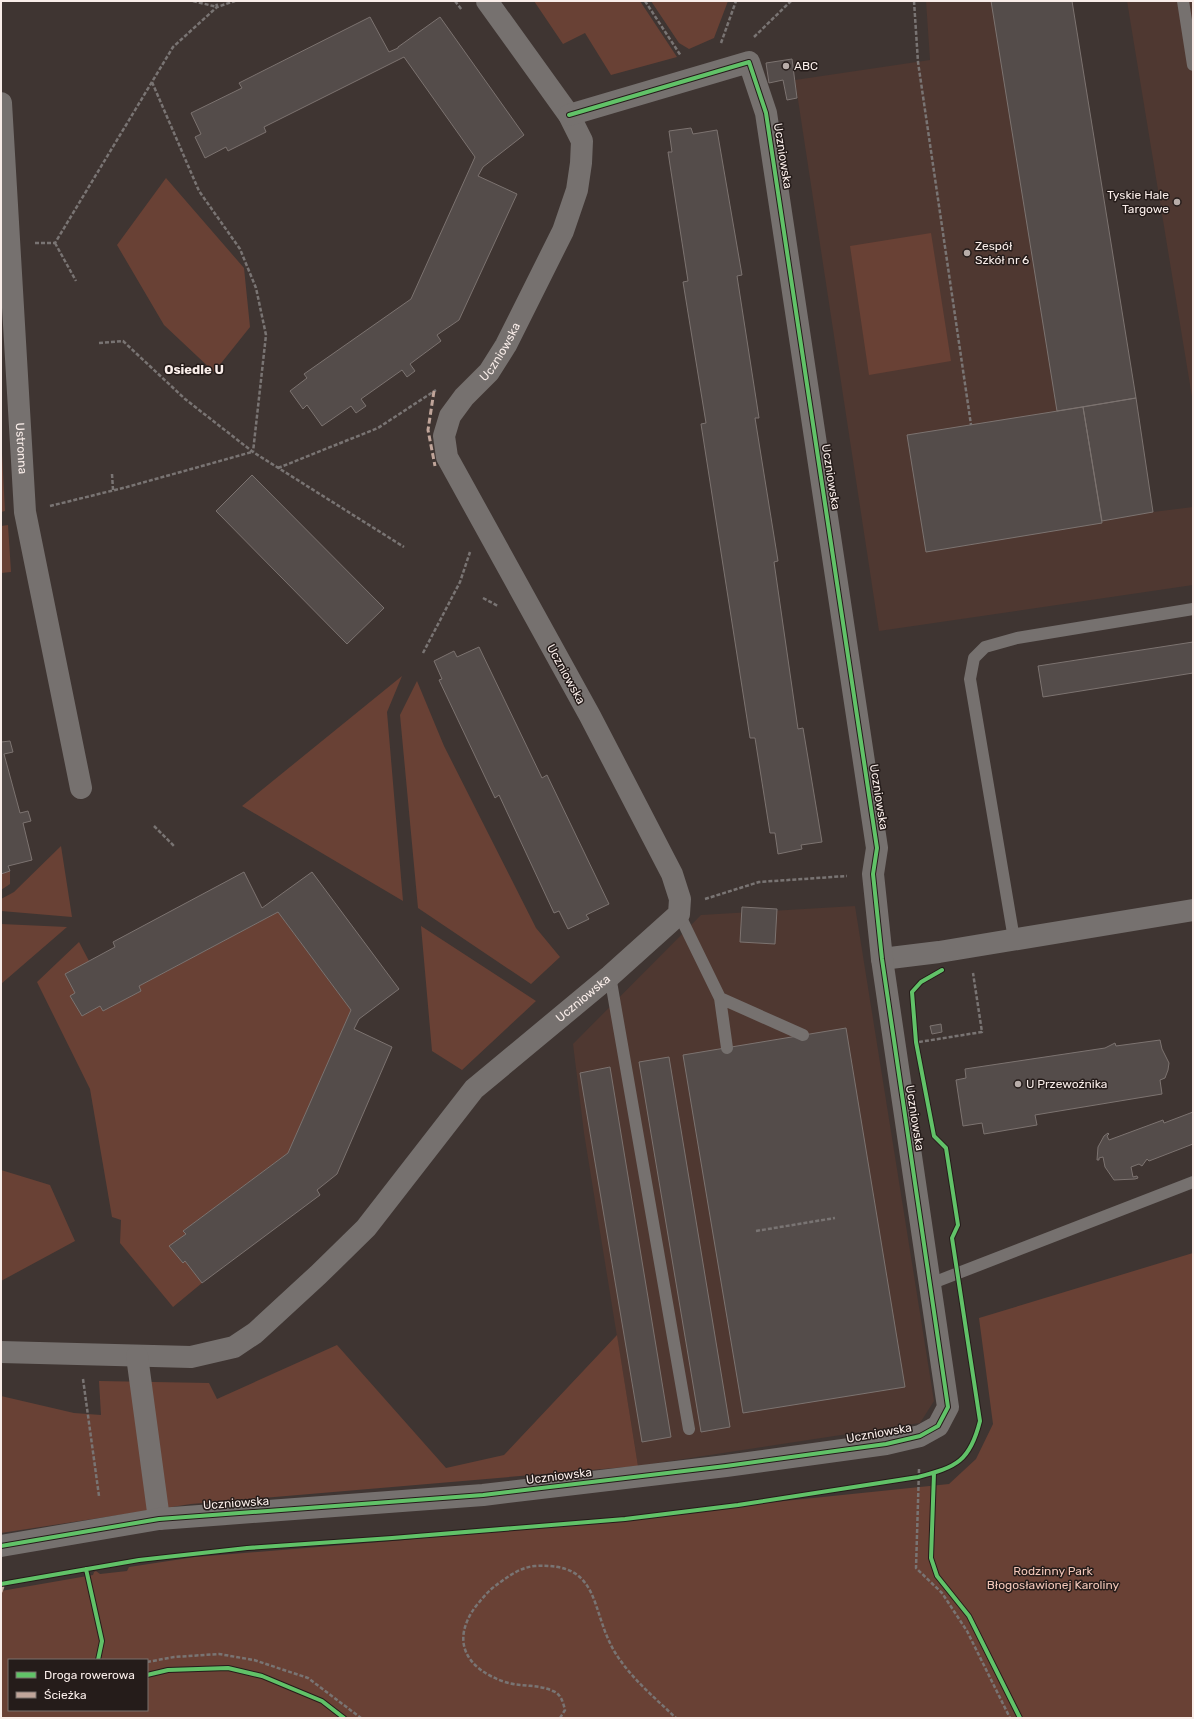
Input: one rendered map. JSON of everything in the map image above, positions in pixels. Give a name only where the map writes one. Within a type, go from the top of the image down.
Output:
[{"type":"street","name":"Uczniowska","points":[[1,1352],[191,1357],[234,1347],[255,1333],[366,1228],[474,1089],[610,976],[679,914],[680,899],[672,874],[590,716],[447,457],[444,436],[450,416],[464,397],[489,372],[506,345],[563,231],[577,190],[581,163],[582,141],[569,115],[487,1]]},
{"type":"street","name":"Uczniowska","points":[[1,1546],[159,1519],[483,1495],[726,1466],[886,1444],[920,1436],[938,1426],[948,1407],[882,959],[873,874],[877,848],[766,113],[749,62],[569,115]]},
{"type":"street","name":"Ustronna","points":[[1,103],[25,512],[81,788]]},
{"type":"street","points":[[882,959],[968,947],[1193,910]]},
{"type":"street","points":[[137,1356],[159,1519]]},
{"type":"lane","points":[[1183,1],[1193,65]]},
{"type":"lane","points":[[1014,939],[970,680],[974,658],[985,647],[1017,638],[1193,609]]},
{"type":"lane","points":[[679,914],[720,998],[726,1048]]},
{"type":"lane","points":[[610,976],[689,1428]]},
{"type":"lane","points":[[720,998],[803,1035]]},
{"type":"lane","points":[[930,1284],[1193,1182]]},
{"type":"path","points":[[192,1],[217,7]]},
{"type":"path","points":[[216,1],[217,7]]},
{"type":"path","points":[[55,244],[173,47],[217,7],[235,1]]},
{"type":"path","points":[[454,1],[464,13]]},
{"type":"path","points":[[645,1],[682,57]]},
{"type":"path","points":[[720,48],[736,1]]},
{"type":"path","points":[[914,1],[918,62],[971,425]]},
{"type":"path","points":[[152,82],[199,191],[240,249],[256,288],[266,335],[253,452]]},
{"type":"path","points":[[9,242],[55,244]]},
{"type":"path","points":[[55,244],[76,281]]},
{"type":"path","points":[[99,343],[123,341],[185,400],[253,452],[404,547]]},
{"type":"path","points":[[278,468],[378,428],[440,387]]},
{"type":"path","points":[[56,504],[253,452]]},
{"type":"path","points":[[112,474],[113,490]]},
{"type":"path","points":[[423,653],[460,582],[470,550]]},
{"type":"path","points":[[154,826],[175,847]]},
{"type":"path","points":[[702,900],[759,882],[852,876]]},
{"type":"path","points":[[916,1042],[982,1032],[968,947]]},
{"type":"path","points":[[915,1036],[918,1050]]},
{"type":"path","points":[[756,1231],[835,1218]]},
{"type":"path","points":[[88,1354],[82,1375],[99,1496]]},
{"type":"path","points":[[918,1469],[916,1568],[942,1593],[967,1631],[1010,1718]]},
{"type":"path","points":[[910,1478],[924,1476]]},
{"type":"path","points":[[560,1718],[565,1710],[563,1701],[558,1694],[544,1688],[505,1682],[488,1674],[475,1665],[467,1655],[463,1643],[463,1631],[471,1614],[487,1592],[514,1573],[531,1566],[547,1565],[570,1570],[582,1579],[590,1589],[607,1637],[616,1654],[633,1676],[676,1718]]},
{"type":"path","points":[[148,1662],[174,1657],[219,1654],[254,1660],[308,1678],[361,1718]]},
{"type":"shaded area","name":"Zespół Szkół nr 6","points":[[926,1],[1072,1],[1153,512],[1193,507],[1193,585],[879,631],[795,80],[930,60]]},
{"type":"shaded area","name":"Tyskie Hale Targowe","points":[[1127,1],[1193,1],[1193,403]]},
{"type":"shaded area","points":[[855,906],[934,1401],[920,1423],[638,1466],[584,1133],[573,1044],[701,915]]},
{"type":"green space","points":[[534,1],[640,1],[677,57],[611,75],[585,33],[563,44]]},
{"type":"green space","points":[[651,1],[728,1],[714,38],[689,49],[679,43]]},
{"type":"green space","points":[[166,178],[244,268],[250,327],[214,372],[164,325],[117,245]]},
{"type":"green space","points":[[931,233],[951,361],[869,375],[850,246]]},
{"type":"green space","points":[[1,434],[5,511],[1,512]]},
{"type":"green space","points":[[8,525],[11,572],[1,573],[1,526]]},
{"type":"green space","points":[[402,676],[387,712],[403,901],[242,806]]},
{"type":"green space","points":[[417,681],[444,746],[536,928],[560,957],[531,984],[418,908],[400,715]]},
{"type":"green space","points":[[61,846],[72,917],[1,911],[1,899],[14,892]]},
{"type":"green space","points":[[10,871],[10,884],[1,890],[1,874]]},
{"type":"green space","points":[[278,912],[351,1010],[288,1153],[183,1231],[186,1234],[170,1246],[183,1263],[185,1261],[202,1283],[173,1307],[120,1243],[121,1220],[112,1217],[90,1089],[37,982],[79,942],[89,961],[75,993],[71,996],[82,1016],[100,1006],[103,1011],[141,991],[139,986]]},
{"type":"green space","points":[[1,924],[67,927],[1,984]]},
{"type":"green space","points":[[421,926],[536,1001],[462,1070],[432,1051]]},
{"type":"green space","points":[[1,1170],[50,1185],[75,1241],[1,1281]]},
{"type":"green space","name":"Rodzinny Park Błogosławionej Karoliny","points":[[1193,1253],[1193,1718],[1,1718],[1,1591],[93,1575],[96,1571],[100,1574],[127,1571],[129,1567],[195,1557],[404,1540],[949,1484],[976,1459],[993,1424],[979,1318]]},
{"type":"green space","points":[[617,1335],[638,1466],[191,1504],[1,1533],[1,1396],[74,1413],[101,1415],[99,1381],[209,1383],[217,1399],[337,1345],[446,1468],[504,1455]]},
{"type":"building","points":[[991,1],[1072,1],[1136,398],[1057,411]]},
{"type":"building","points":[[370,17],[389,52],[398,48],[440,17],[524,135],[483,167],[478,176],[517,194],[459,320],[437,335],[441,341],[410,364],[415,371],[407,377],[402,370],[361,399],[366,406],[356,413],[351,406],[322,426],[307,405],[303,409],[290,391],[307,378],[304,374],[411,299],[475,157],[404,57],[264,127],[266,132],[228,151],[226,147],[205,158],[195,137],[201,134],[191,113],[242,88],[239,83]]},
{"type":"building","points":[[792,59],[797,98],[787,100],[783,80],[769,83],[766,63]]},
{"type":"building","points":[[691,128],[693,134],[717,130],[742,275],[737,276],[759,418],[755,418],[778,561],[774,562],[798,729],[803,728],[822,842],[801,845],[802,849],[778,854],[775,833],[770,833],[755,738],[750,738],[701,424],[706,423],[683,282],[688,281],[668,152],[672,152],[669,131]]},
{"type":"building","points":[[1136,398],[1153,512],[1102,521],[1083,407]]},
{"type":"building","points":[[1083,407],[1102,523],[926,552],[907,435]]},
{"type":"building","points":[[252,475],[384,608],[347,644],[216,511]]},
{"type":"building","points":[[1193,642],[1193,673],[1043,697],[1038,666]]},
{"type":"building","points":[[479,647],[542,778],[547,775],[609,904],[586,915],[589,919],[568,929],[559,911],[554,913],[499,795],[495,798],[439,680],[442,679],[434,661],[454,651],[457,657]]},
{"type":"building","points":[[10,741],[13,752],[4,754],[20,813],[28,811],[31,821],[23,823],[32,860],[8,866],[10,871],[1,874],[1,742]]},
{"type":"building","points":[[244,872],[262,908],[312,872],[399,989],[359,1019],[354,1029],[392,1047],[337,1174],[317,1190],[320,1195],[202,1283],[185,1261],[183,1263],[169,1246],[186,1234],[183,1231],[288,1153],[351,1010],[278,912],[139,986],[141,991],[103,1011],[100,1006],[82,1016],[70,996],[75,993],[65,974],[115,947],[113,942]]},
{"type":"building","points":[[742,907],[777,909],[775,944],[740,942]]},
{"type":"building","points":[[941,1024],[942,1032],[932,1034],[930,1026]]},
{"type":"building","points":[[846,1028],[905,1387],[743,1413],[683,1055]]},
{"type":"building","points":[[1160,1040],[1162,1049],[1169,1063],[1165,1078],[1160,1080],[1162,1094],[1035,1115],[1037,1125],[984,1134],[982,1123],[963,1126],[956,1080],[966,1078],[965,1069],[1105,1048],[1115,1043],[1116,1046]]},
{"type":"building","points":[[669,1057],[730,1427],[701,1432],[639,1062]]},
{"type":"building","points":[[610,1067],[671,1437],[642,1442],[580,1073]]},
{"type":"building","points":[[1193,1112],[1193,1144],[1149,1161],[1147,1159],[1142,1166],[1139,1164],[1131,1167],[1133,1177],[1137,1176],[1138,1178],[1114,1180],[1105,1167],[1103,1157],[1097,1160],[1098,1147],[1104,1136],[1108,1133],[1109,1134],[1107,1136],[1109,1140],[1163,1120],[1164,1123]]},
{"type":"marked path","points":[[434,391],[428,430],[435,466]]},
{"type":"marked path","points":[[1,1592],[5,1581]]},
{"type":"cycle path","points":[[1,1546],[159,1519],[483,1495],[726,1466],[886,1444],[920,1436],[938,1426],[948,1407],[882,959],[873,874],[877,848],[766,113],[749,62],[569,115]]},
{"type":"cycle path","points":[[1,1584],[139,1560],[247,1548],[625,1519],[738,1505],[918,1477],[943,1470],[960,1460],[972,1445],[980,1421],[952,1238],[958,1225],[946,1148],[934,1136],[916,1042],[912,992],[921,982],[942,970]]},
{"type":"cycle path","points":[[934,1473],[931,1558],[937,1576],[969,1616],[1020,1718]]},
{"type":"cycle path","points":[[86,1569],[102,1641],[98,1659]]},
{"type":"cycle path","points":[[148,1675],[168,1670],[228,1668],[262,1676],[322,1701],[344,1718]]},
{"type":"place","name":"ABC","points":[[786,66]]},
{"type":"place","name":"Tyskie Hale Targowe","points":[[1177,202]]},
{"type":"place","name":"Zespół Szkół nr 6","points":[[967,253]]},
{"type":"place","name":"U Przewoźnika","points":[[1018,1084]]},
{"type":"district","name":"Osiedle U","points":[[194,369]]}]
